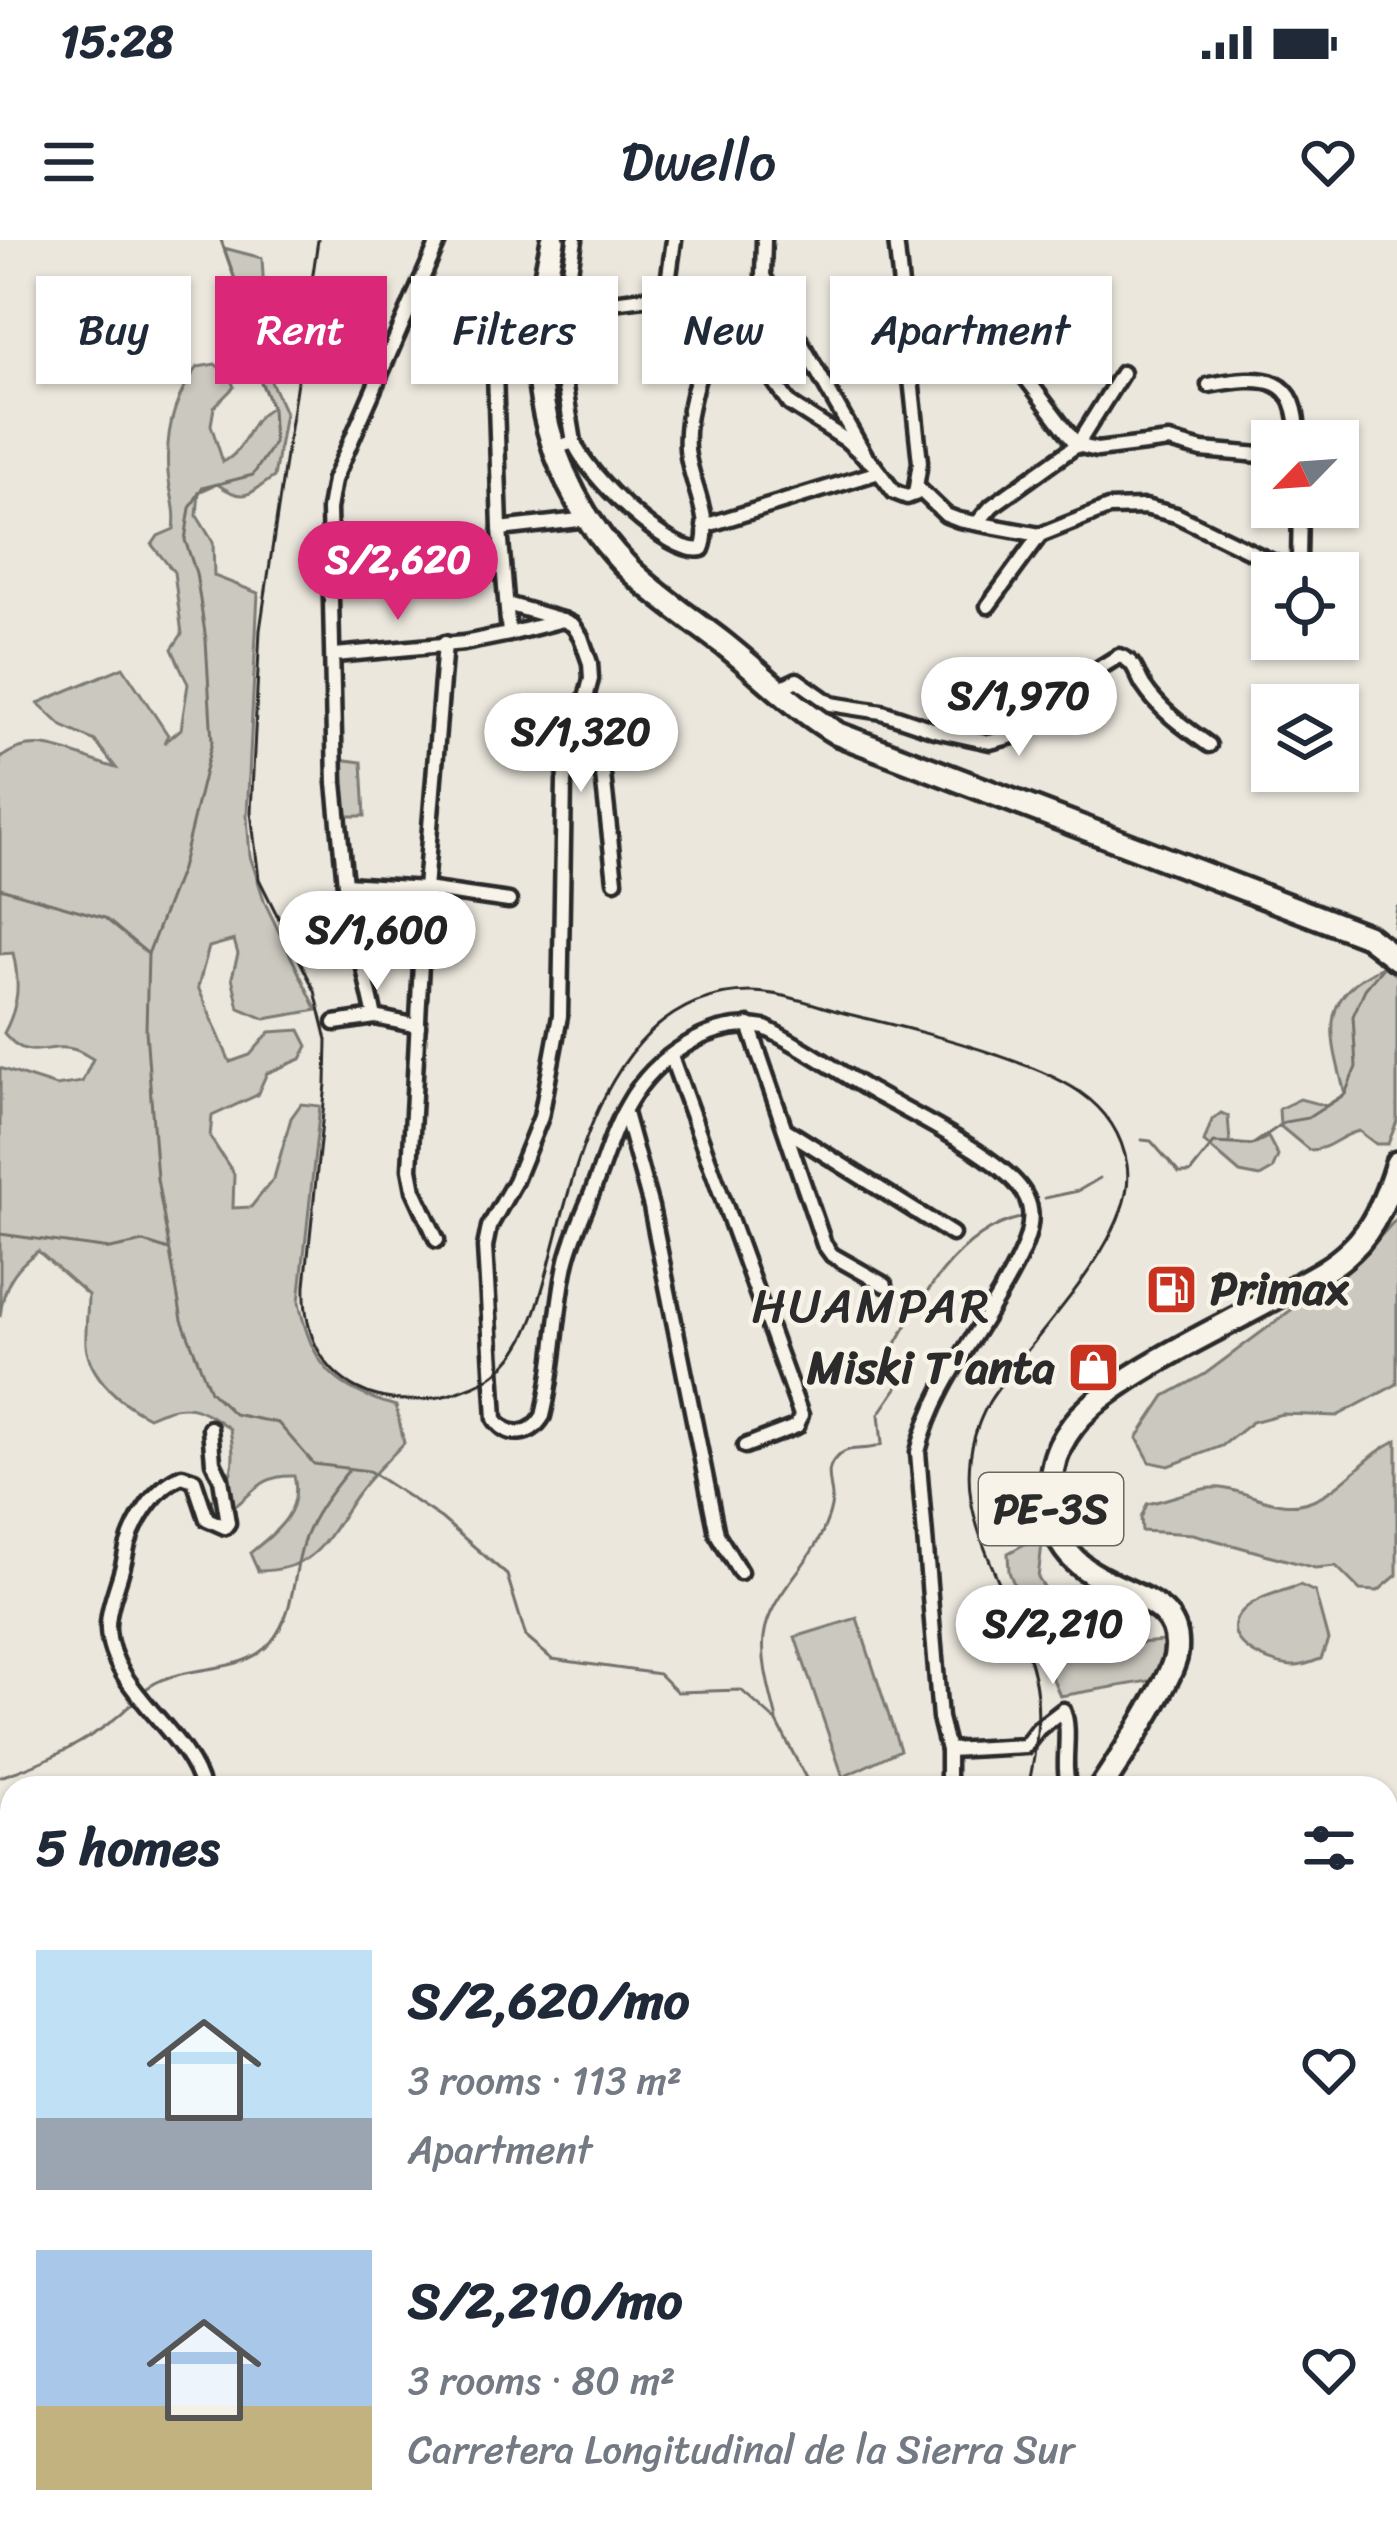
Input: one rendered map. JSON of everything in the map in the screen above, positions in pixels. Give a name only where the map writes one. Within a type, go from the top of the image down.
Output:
[{"type":"highway","points":[[547,276],[553,240]]},
{"type":"highway","points":[[541,384],[588,519],[634,574],[814,720],[838,734],[1367,936],[1396,955]]},
{"type":"highway","name":"PE-3S","points":[[1108,1776],[1172,1671],[1175,1628],[1162,1608],[1084,1569],[1066,1551],[1051,1513],[1052,1469],[1059,1448],[1080,1416],[1113,1389],[1351,1251],[1383,1202],[1397,1162]]},
{"type":"street","points":[[424,276],[439,240]]},
{"type":"street","points":[[569,276],[574,240]]},
{"type":"street","points":[[618,304],[660,296],[668,283],[674,240]]},
{"type":"street","points":[[764,240],[764,275],[865,456]]},
{"type":"street","points":[[565,384],[564,445],[603,485],[682,548],[702,549],[704,526],[686,445],[697,380],[714,330],[725,326],[737,328],[790,404],[865,456],[894,492],[907,497],[918,488],[920,462],[896,240]]},
{"type":"street","points":[[375,1017],[345,884],[334,783],[334,655],[327,565],[331,495],[411,306]]},
{"type":"street","points":[[976,524],[992,506],[1077,445],[1122,373]]},
{"type":"street","points":[[1209,385],[1240,380],[1280,386],[1292,394],[1297,420]]},
{"type":"street","points":[[494,384],[509,634]]},
{"type":"street","points":[[1031,384],[1077,445],[1097,450],[1169,441],[1202,450],[1251,454]]},
{"type":"street","points":[[704,526],[880,472]]},
{"type":"street","points":[[918,488],[946,515],[1040,535],[1108,508],[1145,507],[1176,515],[1292,571],[1299,560],[1300,528]]},
{"type":"street","points":[[500,529],[588,519]]},
{"type":"street","points":[[988,606],[1040,535]]},
{"type":"street","points":[[507,604],[573,626],[587,650],[591,680],[564,781],[560,1016],[541,1118],[515,1181],[489,1227],[485,1247],[495,1420],[505,1430],[527,1432],[543,1416],[568,1257],[624,1112],[647,1078],[671,1056],[718,1031],[749,1025],[778,1034],[988,1159],[1020,1187],[1031,1212],[1021,1256],[936,1403],[918,1452],[948,1776]]},
{"type":"street","points":[[334,655],[483,640],[563,620]]},
{"type":"street","points":[[437,1240],[414,1190],[410,1169],[425,889],[445,643]]},
{"type":"street","points":[[780,688],[797,680],[831,704],[882,712],[991,742],[1013,736],[1065,706],[1090,674],[1119,656],[1127,657],[1172,719],[1209,745]]},
{"type":"street","points":[[587,697],[597,722],[615,881]]},
{"type":"street","points":[[345,884],[509,901]]},
{"type":"street","points":[[334,1023],[375,1017],[418,1026]]},
{"type":"street","points":[[749,1025],[824,1244],[832,1256],[885,1285]]},
{"type":"street","points":[[671,1056],[800,1415],[797,1426],[746,1446]]},
{"type":"street","points":[[624,1112],[651,1207],[717,1534],[740,1572]]},
{"type":"street","points":[[788,1131],[952,1234]]},
{"type":"street","points":[[198,1776],[125,1679],[108,1631],[130,1533],[166,1486],[182,1476],[194,1480],[207,1519],[225,1527],[228,1523],[210,1428]]},
{"type":"street","points":[[948,1750],[1025,1746],[1038,1729],[1063,1711],[1067,1718],[1066,1776]]},
{"type":"shaded area","points":[[224,248],[262,258],[263,276],[234,276]]},
{"type":"shaded area","points":[[215,364],[215,384],[234,387],[214,407],[211,425],[223,462],[272,407],[262,384],[272,384],[285,413],[274,477],[247,494],[234,494],[217,484],[199,492],[197,516],[213,542],[214,576],[258,593],[247,816],[250,856],[265,903],[317,1010],[265,1019],[239,1008],[232,977],[238,954],[234,940],[209,947],[198,987],[230,1062],[250,1055],[270,1032],[300,1030],[308,1046],[301,1059],[267,1073],[257,1095],[212,1116],[210,1137],[234,1174],[233,1208],[251,1207],[274,1178],[291,1118],[301,1104],[320,1106],[299,1302],[304,1324],[319,1358],[341,1382],[396,1406],[404,1443],[363,1486],[320,1548],[296,1564],[258,1571],[250,1553],[291,1511],[294,1476],[268,1480],[235,1507],[210,1517],[207,1505],[231,1471],[230,1429],[191,1408],[172,1408],[148,1417],[118,1397],[88,1357],[88,1295],[38,1251],[11,1279],[0,1317],[0,1068],[56,1086],[82,1082],[93,1059],[66,1048],[22,1048],[4,1033],[17,985],[13,953],[0,954],[0,759],[13,750],[41,746],[116,768],[95,741],[62,726],[38,703],[123,667],[168,735],[164,743],[181,729],[188,684],[172,649],[182,634],[174,572],[152,545],[158,536],[174,529],[167,458],[172,417],[198,367]]},
{"type":"shaded area","points":[[339,759],[362,762],[365,816],[343,816]]},
{"type":"shaded area","points":[[1384,966],[1397,976],[1397,1121],[1388,1144],[1376,1144],[1359,1131],[1309,1150],[1280,1126],[1279,1109],[1300,1099],[1326,1106],[1345,1094],[1333,1019],[1347,991]]},
{"type":"shaded area","points":[[1221,1113],[1228,1116],[1230,1143],[1252,1145],[1268,1137],[1278,1156],[1272,1170],[1260,1177],[1240,1173],[1204,1142],[1212,1120]]},
{"type":"shaded area","points":[[1397,1218],[1397,1384],[1337,1416],[1282,1414],[1252,1422],[1222,1446],[1169,1466],[1150,1462],[1137,1438],[1165,1396],[1205,1374],[1361,1258]]},
{"type":"shaded area","points":[[1397,1440],[1397,1575],[1378,1591],[1360,1590],[1336,1566],[1315,1568],[1193,1534],[1142,1531],[1147,1504],[1204,1489],[1233,1490],[1289,1505],[1313,1500]]},
{"type":"shaded area","points":[[1036,1538],[1042,1544],[1038,1578],[1048,1594],[1102,1634],[1126,1644],[1164,1641],[1173,1651],[1155,1680],[1060,1696],[1009,1572],[1008,1553]]},
{"type":"shaded area","points":[[1300,1585],[1315,1592],[1328,1640],[1321,1659],[1283,1665],[1241,1644],[1235,1625],[1245,1609]]},
{"type":"shaded area","points":[[857,1618],[900,1750],[843,1776],[795,1637]]},
{"type":"waterway","points":[[221,240],[238,288],[239,331],[272,408],[274,443],[253,475],[202,488],[190,508],[185,540],[196,573],[206,640],[212,742],[181,869],[148,954],[146,1030],[157,1179],[182,1320],[210,1391],[234,1414],[278,1423],[314,1464],[369,1471],[441,1518],[507,1575],[526,1637],[552,1659],[659,1674],[677,1692],[741,1690],[777,1722],[805,1776]]},
{"type":"waterway","points":[[0,888],[105,918],[148,954]]},
{"type":"waterway","points":[[1394,927],[1397,907]]},
{"type":"waterway","points":[[1142,1140],[1151,1141],[1179,1173],[1190,1173],[1214,1143],[1252,1145],[1285,1122],[1308,1118],[1345,1094],[1356,1067],[1353,1016],[1365,989],[1384,966]]},
{"type":"waterway","points":[[1045,1198],[1078,1191],[1100,1178]]},
{"type":"waterway","points":[[777,1720],[765,1668],[764,1637],[780,1596],[826,1524],[832,1502],[831,1465],[844,1452],[882,1444],[879,1414],[899,1385],[891,1353],[943,1271],[978,1237],[1020,1218]]},
{"type":"waterway","points":[[0,1234],[110,1249],[144,1242],[169,1250]]},
{"type":"waterway","points":[[142,1692],[173,1676],[243,1661],[271,1642],[289,1607],[307,1533],[348,1471]]},
{"type":"waterway","points":[[3,1776],[73,1746],[136,1699]]},
{"type":"railway","points":[[318,240],[260,630],[251,812],[259,879],[315,991],[327,1040],[305,1285],[308,1320],[318,1349],[334,1372],[356,1388],[382,1397],[442,1396],[491,1377],[516,1352],[532,1321],[572,1181],[607,1091],[633,1052],[664,1020],[703,1000],[751,992],[788,997],[979,1049],[1060,1080],[1096,1105],[1110,1122],[1127,1165],[1126,1193],[1099,1256],[989,1402],[974,1439],[969,1474],[982,1541],[1034,1677],[1037,1732],[1030,1776]]},
{"type":"place","name":"Primax","points":[[1171,1289]]},
{"type":"place","name":"Miski T'anta","points":[[1094,1368]]},
{"type":"district","name":"HUAMPAR","points":[[872,1305]]}]
